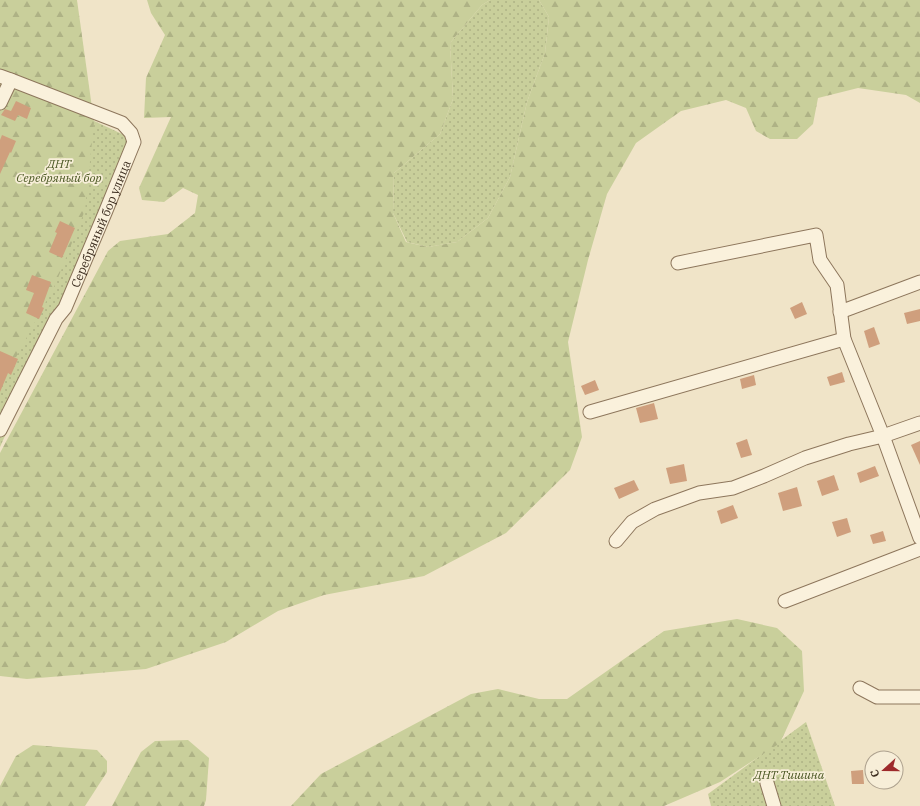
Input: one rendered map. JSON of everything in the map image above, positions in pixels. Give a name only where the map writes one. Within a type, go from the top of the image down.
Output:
[{"type":"street","name":"Серебряный бор улица","points":[[0,103],[5,78],[122,123],[131,133],[134,142],[65,308],[56,319],[0,430]]},
{"type":"street","points":[[678,263],[816,235],[820,260],[837,285],[844,339],[883,436],[920,538]]},
{"type":"street","points":[[840,312],[920,282]]},
{"type":"street","points":[[590,412],[844,339]]},
{"type":"street","points":[[616,541],[632,522],[655,509],[699,493],[733,488],[805,458],[849,444],[883,436],[920,423]]},
{"type":"street","points":[[785,601],[920,549]]},
{"type":"street","points":[[860,688],[877,697],[920,697]]},
{"type":"street","points":[[767,783],[774,806]]},
{"type":"green space","name":"ДНТ Серебряный бор","points":[[0,0],[77,0],[94,122],[85,210],[56,283],[0,387]]},
{"type":"green space","points":[[147,0],[490,0],[482,5],[450,43],[453,99],[440,134],[394,173],[393,213],[406,242],[428,247],[457,242],[488,218],[510,177],[527,102],[545,53],[549,17],[539,0],[920,0],[920,103],[906,95],[858,88],[818,98],[813,124],[797,139],[770,139],[756,131],[746,108],[726,100],[681,111],[636,143],[607,194],[588,260],[568,342],[582,437],[570,470],[506,533],[424,576],[324,595],[278,611],[226,642],[146,669],[27,679],[0,676],[0,453],[108,251],[120,241],[168,234],[195,213],[198,195],[183,188],[164,202],[142,200],[139,188],[171,117],[144,118],[146,78],[165,35],[151,13]]},
{"type":"green space","points":[[490,0],[539,0],[549,17],[545,53],[527,102],[510,177],[488,218],[457,242],[428,247],[407,242],[393,213],[394,173],[440,134],[453,99],[450,43],[482,5]]},
{"type":"green space","name":"ДНТ Серебряный бор","points":[[0,77],[137,141],[0,447]]},
{"type":"green space","points":[[737,619],[777,628],[802,651],[804,691],[780,743],[720,782],[664,806],[291,806],[321,774],[471,694],[498,689],[539,699],[567,699],[664,631]]},
{"type":"green space","name":"ДНТ Тишина","points":[[806,722],[835,806],[711,806],[708,794]]},
{"type":"green space","points":[[188,740],[209,758],[206,800],[204,806],[112,806],[141,752],[155,741]]},
{"type":"green space","points":[[33,745],[97,750],[107,761],[107,772],[85,806],[0,806],[0,786],[16,756]]},
{"type":"building","points":[[16,101],[31,108],[27,119],[18,115],[15,121],[1,115],[5,109],[11,111]]},
{"type":"building","points":[[2,135],[16,141],[0,174],[0,140]]},
{"type":"building","points":[[60,221],[75,228],[62,258],[49,252]]},
{"type":"building","points":[[32,275],[51,282],[42,307],[44,308],[39,319],[26,313],[34,293],[26,290]]},
{"type":"building","points":[[802,302],[807,314],[795,319],[790,308]]},
{"type":"building","points":[[920,309],[920,321],[907,324],[904,313]]},
{"type":"building","points":[[874,327],[880,344],[869,348],[864,331]]},
{"type":"building","points":[[0,351],[18,359],[11,375],[8,373],[0,392]]},
{"type":"building","points":[[842,372],[845,382],[830,386],[827,377]]},
{"type":"building","points":[[754,375],[756,385],[742,389],[740,379]]},
{"type":"building","points":[[595,380],[599,390],[585,395],[581,386]]},
{"type":"building","points":[[654,403],[658,419],[640,423],[636,408]]},
{"type":"building","points":[[747,439],[752,455],[741,458],[736,443]]},
{"type":"building","points":[[920,441],[920,465],[911,445]]},
{"type":"building","points":[[684,464],[687,481],[670,484],[666,468]]},
{"type":"building","points":[[875,466],[879,476],[860,483],[857,473]]},
{"type":"building","points":[[834,475],[839,490],[822,496],[817,481]]},
{"type":"building","points":[[634,480],[639,490],[619,499],[614,488]]},
{"type":"building","points":[[797,487],[802,506],[783,511],[778,493]]},
{"type":"building","points":[[733,505],[738,518],[721,524],[717,511]]},
{"type":"building","points":[[847,518],[851,532],[837,537],[832,522]]},
{"type":"building","points":[[883,531],[886,541],[873,544],[870,535]]},
{"type":"building","points":[[863,770],[864,784],[852,784],[851,771]]}]
